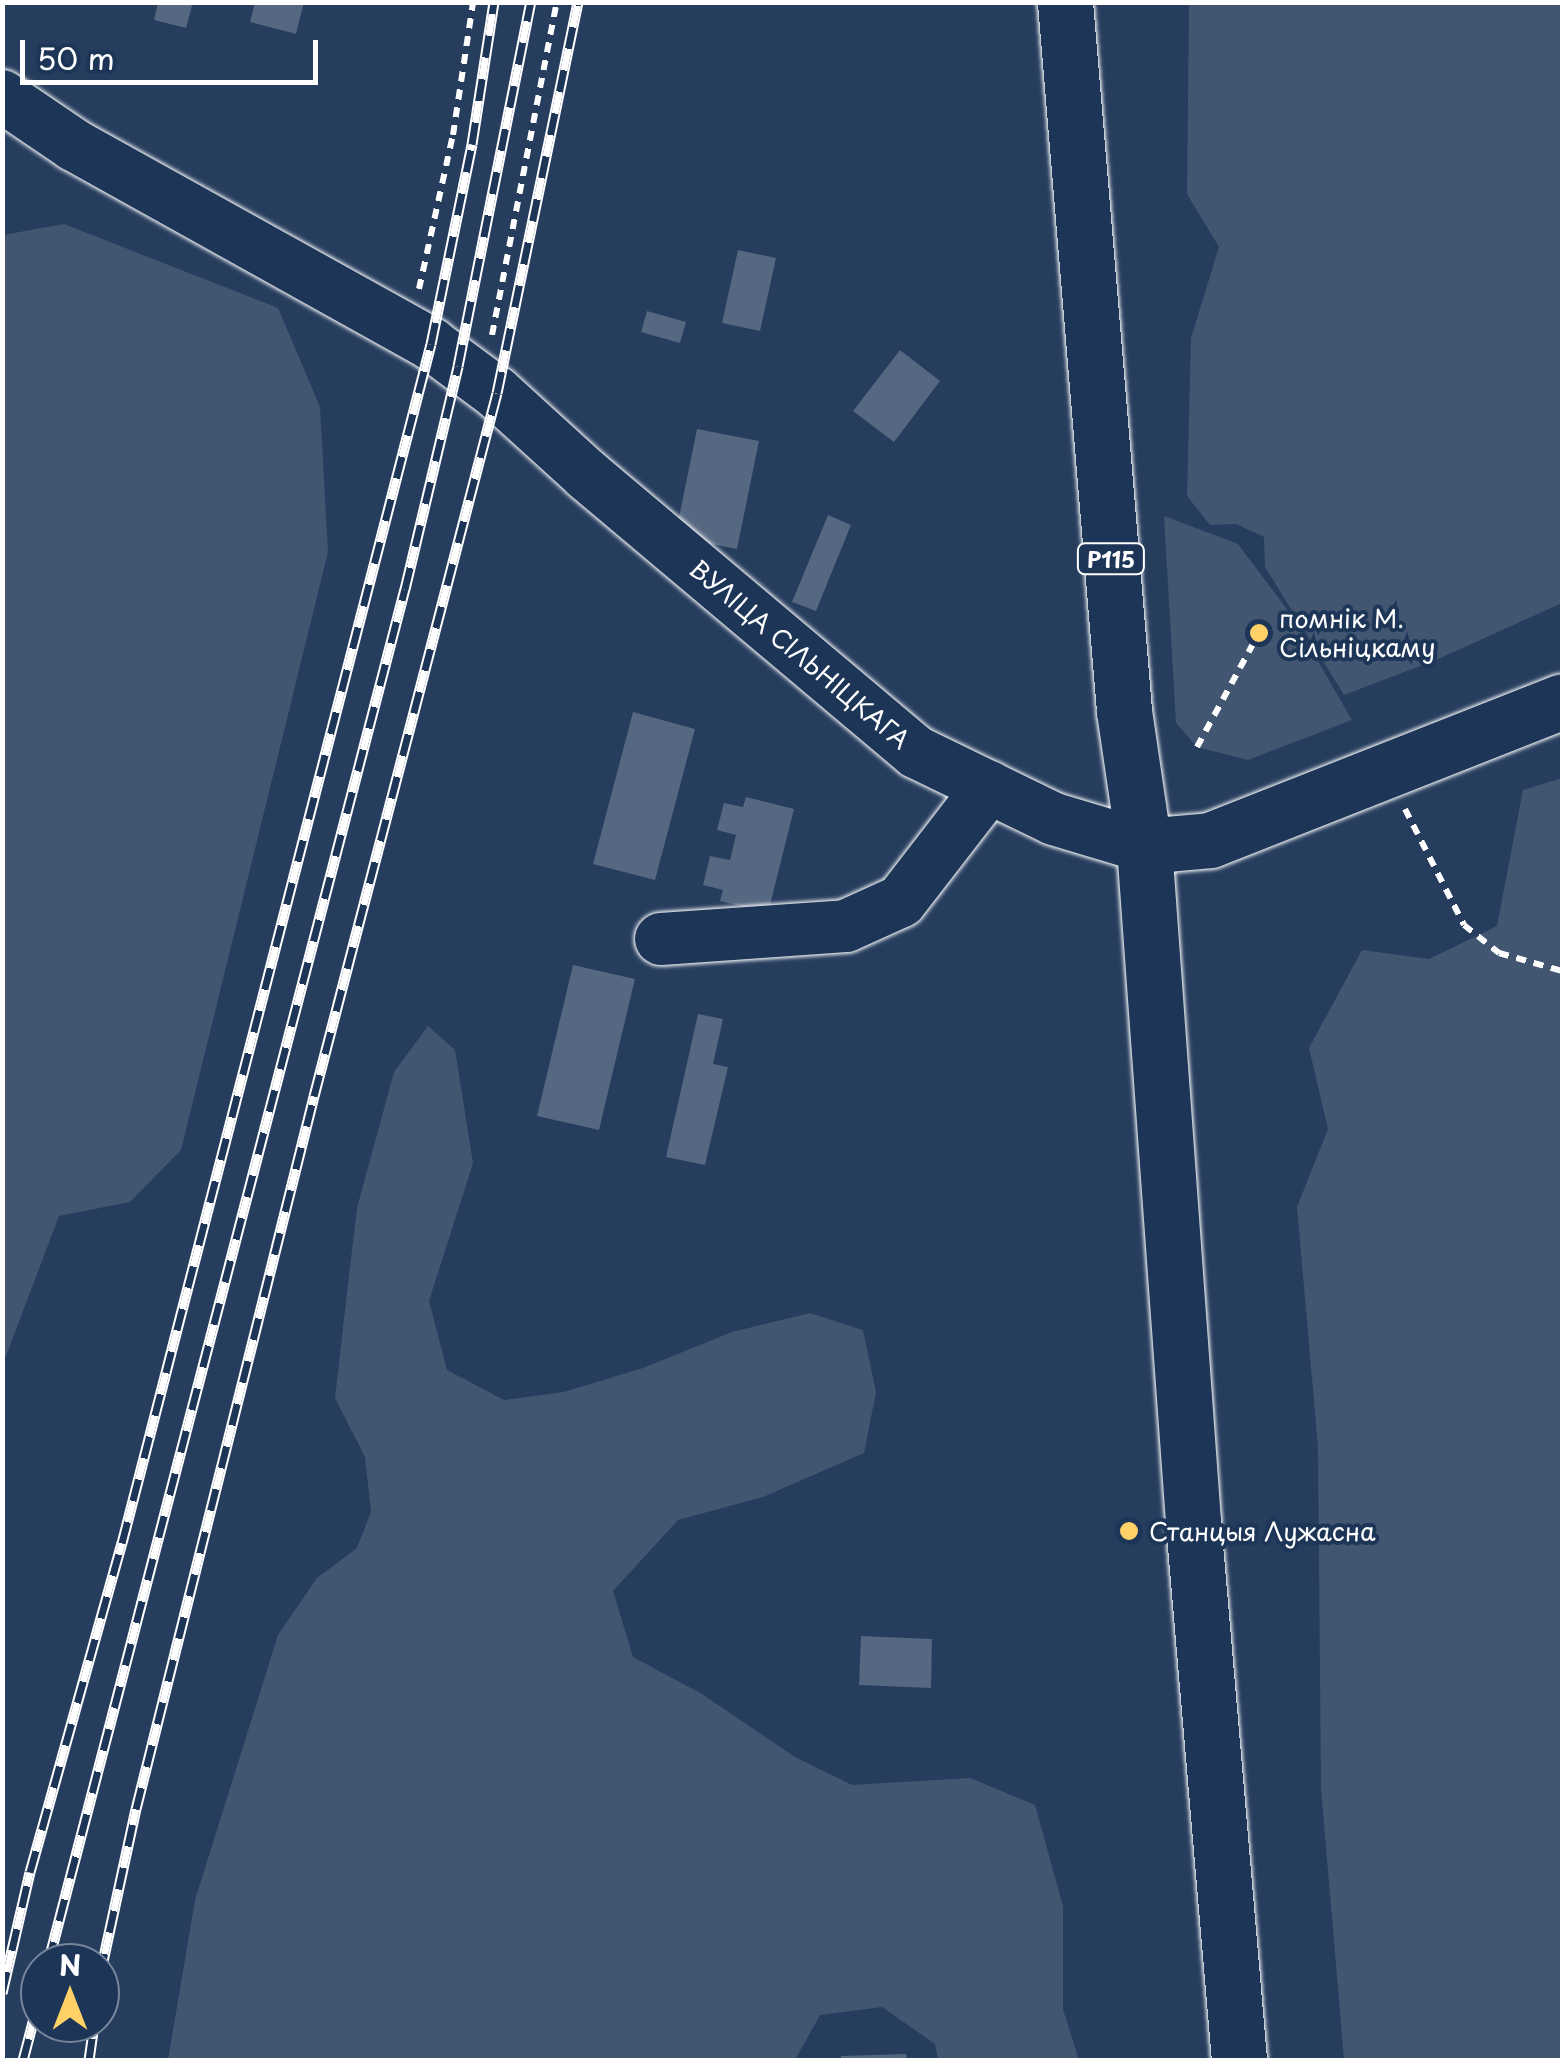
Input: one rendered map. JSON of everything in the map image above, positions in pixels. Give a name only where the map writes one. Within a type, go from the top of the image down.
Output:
[{"type":"main road","name":"Р115","points":[[1065,2],[1124,712],[1144,846],[1192,1522],[1238,2060]]},
{"type":"main road","points":[[1144,846],[1210,840],[1562,701]]},
{"type":"street","name":"ВУЛІЦА СІЛЬНІЦКАГА","points":[[2,96],[74,145],[431,344],[497,393],[587,475],[916,752],[1054,819],[1144,846]]},
{"type":"street","points":[[662,939],[846,926],[901,901],[989,787]]},
{"type":"path","points":[[409,334],[453,135],[473,2]]},
{"type":"path","points":[[491,342],[557,2]]},
{"type":"path","points":[[1198,747],[1259,633]]},
{"type":"path","points":[[1387,772],[1440,886],[1464,924],[1499,953],[1562,972]]},
{"type":"shaded area","points":[[1189,3],[1562,3],[1562,603],[1436,660],[1344,695],[1265,567],[1264,537],[1236,524],[1210,525],[1187,496],[1191,338],[1219,247],[1187,194]]},
{"type":"shaded area","points":[[64,224],[278,308],[320,407],[328,552],[181,1150],[130,1202],[59,1216],[3,1364],[3,235]]},
{"type":"shaded area","points":[[1164,516],[1238,544],[1292,616],[1352,720],[1248,760],[1197,747],[1176,723]]},
{"type":"shaded area","points":[[1562,778],[1562,2060],[1344,2060],[1321,1788],[1318,1447],[1297,1207],[1328,1129],[1309,1048],[1362,950],[1429,959],[1497,926],[1523,790]]},
{"type":"shaded area","points":[[428,1026],[455,1050],[473,1163],[429,1301],[447,1370],[504,1400],[564,1392],[643,1368],[732,1332],[810,1313],[863,1330],[876,1392],[864,1453],[763,1497],[678,1520],[613,1591],[633,1657],[702,1694],[795,1757],[852,1785],[970,1778],[1035,1805],[1063,1906],[1063,2009],[1079,2060],[938,2060],[935,2044],[882,2007],[820,2015],[795,2060],[168,2060],[195,1900],[278,1635],[317,1578],[357,1548],[371,1512],[365,1457],[335,1398],[347,1293],[357,1208],[394,1072]]},
{"type":"building","points":[[158,2],[193,2],[186,28],[154,20]]},
{"type":"building","points":[[255,2],[304,2],[296,34],[250,22]]},
{"type":"building","points":[[738,250],[776,258],[760,331],[722,323]]},
{"type":"building","points":[[647,311],[686,322],[680,343],[641,332]]},
{"type":"building","points":[[900,350],[940,381],[894,442],[853,411]]},
{"type":"building","points":[[697,429],[759,441],[737,549],[675,537]]},
{"type":"building","points":[[828,515],[851,525],[816,611],[792,602]]},
{"type":"building","points":[[633,712],[695,729],[655,880],[593,864]]},
{"type":"building","points":[[746,797],[794,809],[768,913],[720,901],[723,890],[703,885],[710,856],[730,860],[736,835],[717,830],[724,803],[743,807]]},
{"type":"building","points":[[573,965],[635,979],[599,1130],[537,1116]]},
{"type":"building","points":[[698,1014],[723,1019],[713,1064],[728,1067],[705,1165],[666,1157]]},
{"type":"building","points":[[861,1636],[932,1639],[931,1688],[859,1685]]},
{"type":"building","points":[[906,2054],[907,2060],[841,2060],[841,2056]]},
{"type":"railway","points":[[2,1993],[30,1872],[122,1543],[431,344],[472,144],[494,2]]},
{"type":"railway","points":[[53,1943],[405,589],[458,366],[531,2]]},
{"type":"railway","points":[[107,1943],[136,1809],[314,1096],[497,393],[578,2]]},
{"type":"railway","points":[[23,2060],[27,2043]]},
{"type":"railway","points":[[89,2060],[91,2043]]},
{"type":"place","name":"помнік М. Сільніцкаму","points":[[1259,633]]},
{"type":"place","name":"Станцыя Лужасна","points":[[1129,1531]]}]
